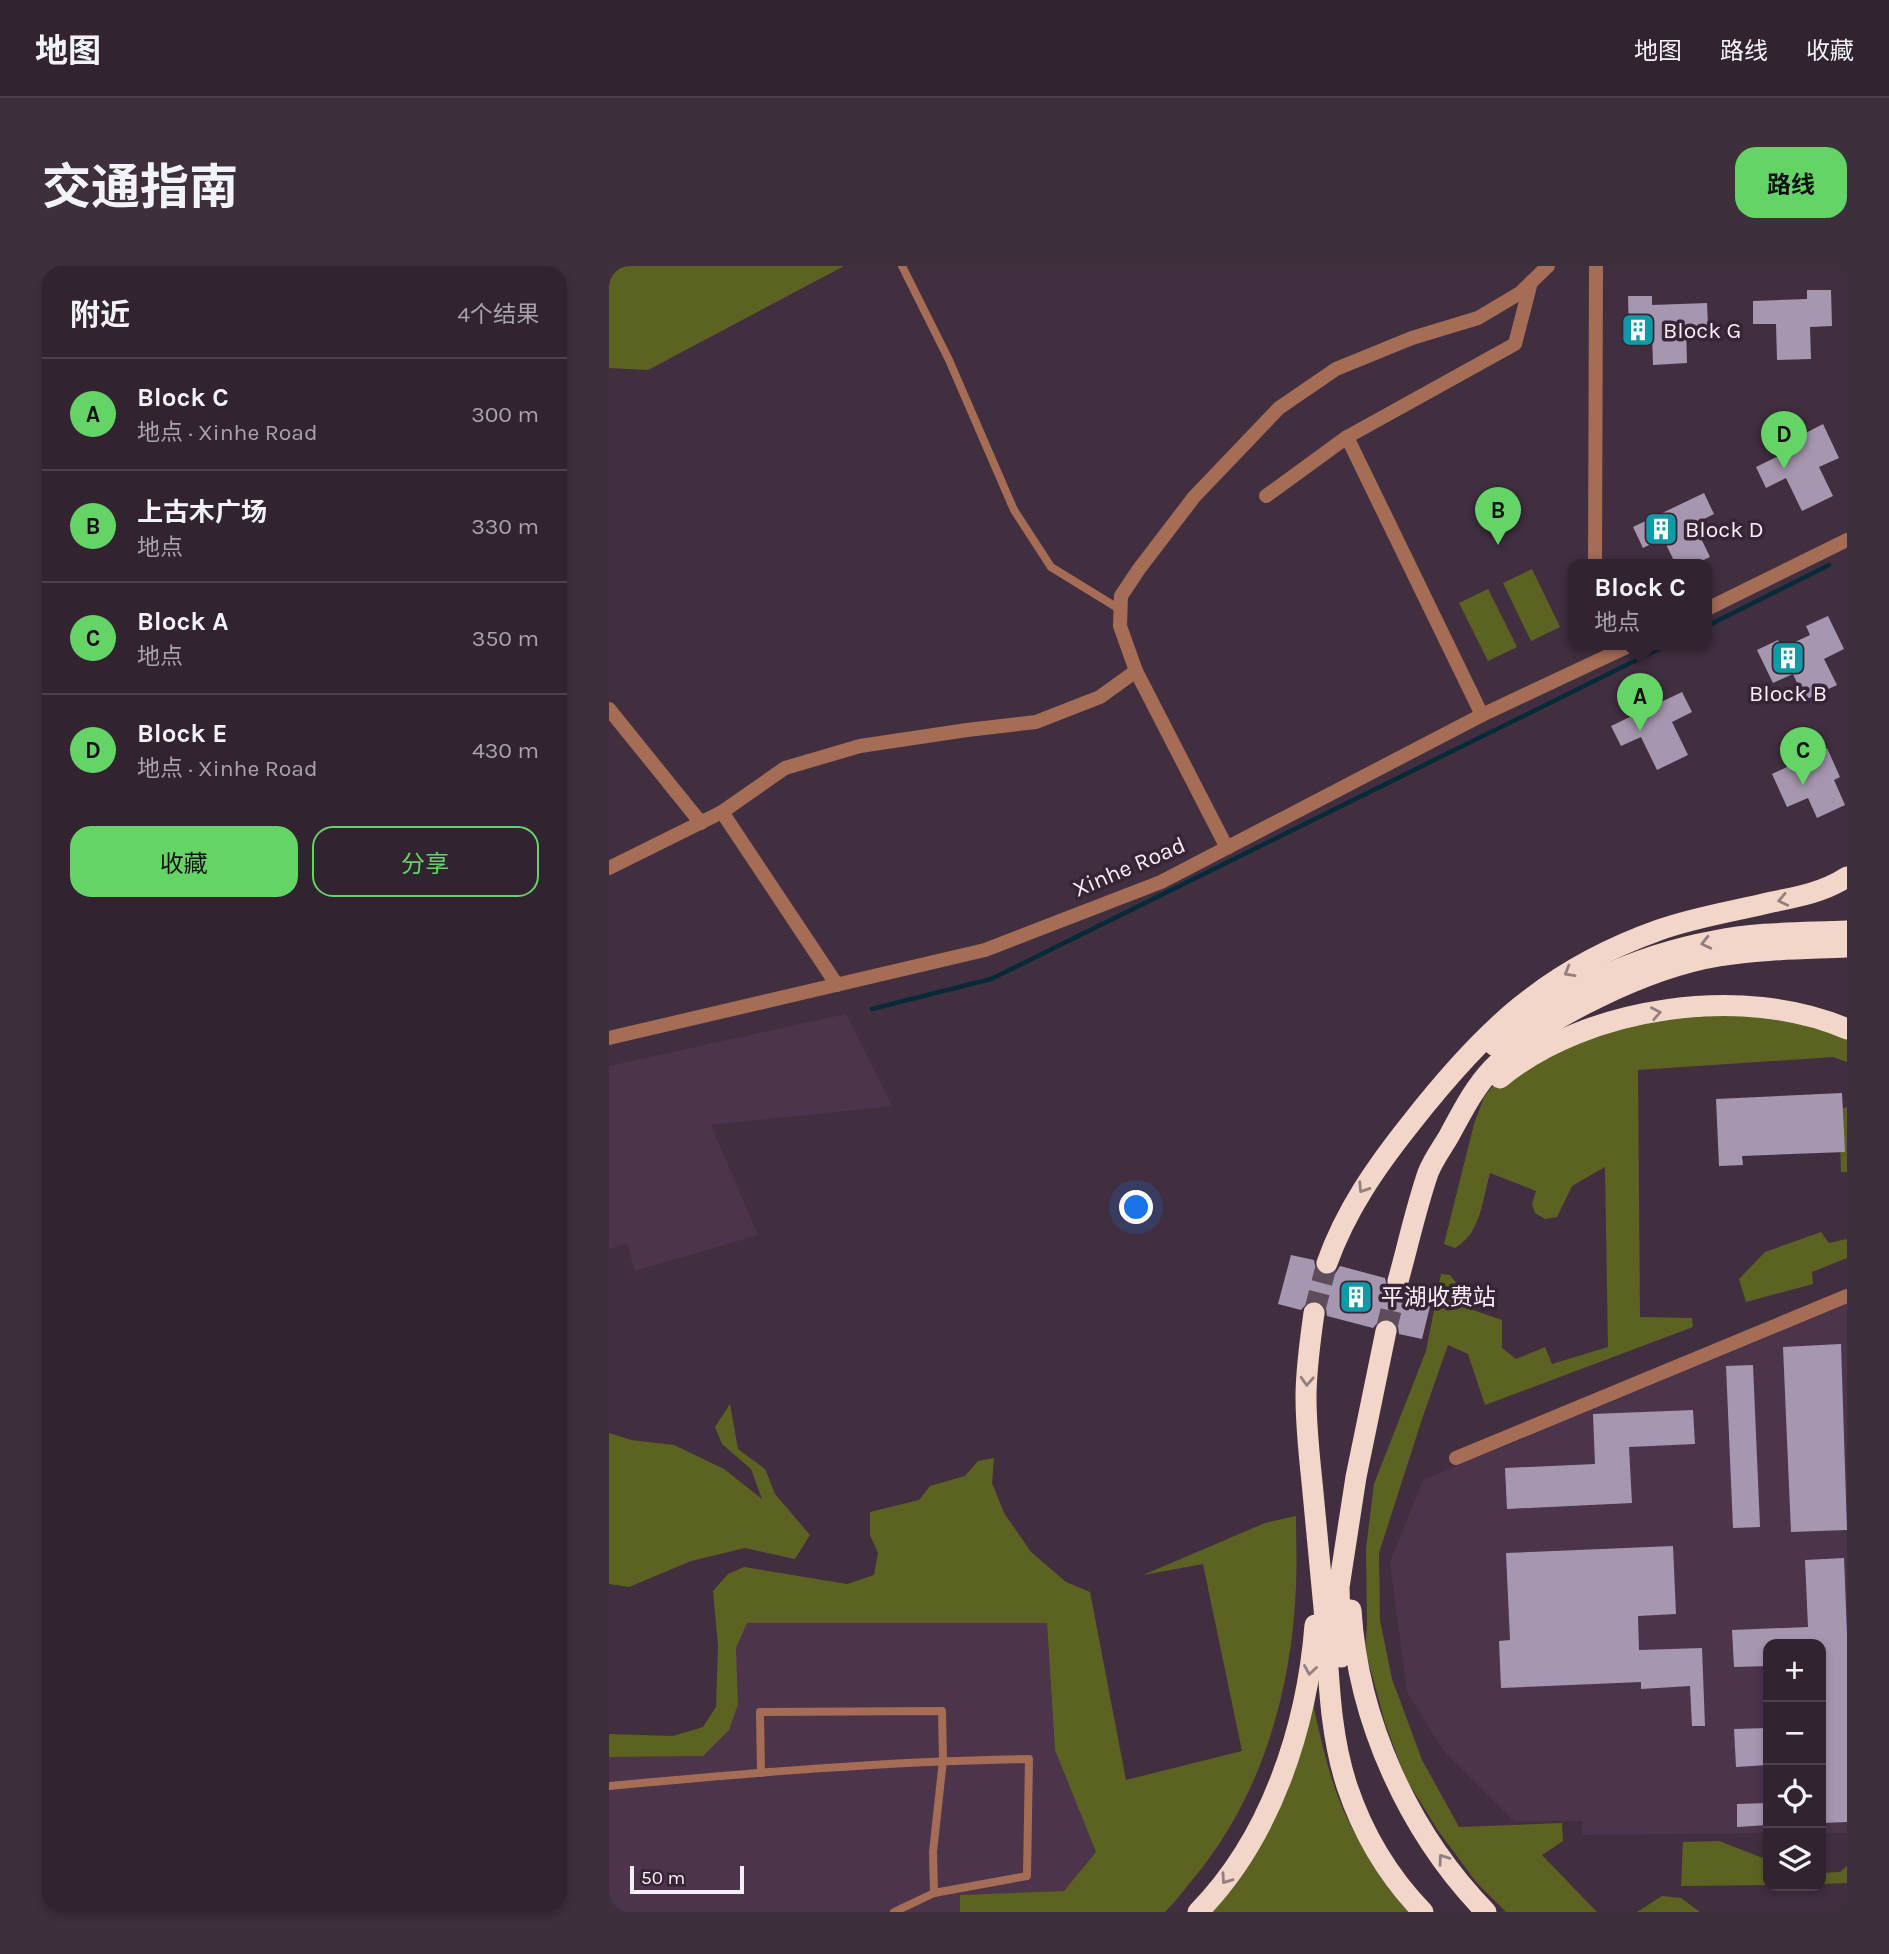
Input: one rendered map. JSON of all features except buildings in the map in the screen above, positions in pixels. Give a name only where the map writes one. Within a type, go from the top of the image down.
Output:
[{"type":"highway","points":[[1327,1263],[1339,1229],[1383,1158],[1434,1093],[1479,1042],[1542,988],[1608,951],[1660,930],[1815,893],[1847,877]]},
{"type":"highway","points":[[1383,1158],[1482,1056],[1505,1036],[1552,1004],[1612,974],[1672,951],[1714,940],[1847,931]]},
{"type":"highway","points":[[1398,1281],[1429,1171],[1477,1087],[1494,1067],[1515,1049],[1560,1018],[1627,984],[1697,961],[1759,951],[1847,947]]},
{"type":"highway","points":[[1429,1171],[1470,1109],[1487,1089],[1514,1066],[1584,1031],[1627,1018],[1708,1006],[1777,1009],[1814,1016],[1847,1029]]},
{"type":"highway","points":[[1314,1313],[1308,1354],[1307,1438],[1331,1716],[1336,1746],[1347,1787],[1377,1853],[1403,1891],[1423,1912]]},
{"type":"highway","points":[[1386,1331],[1356,1477],[1339,1587],[1343,1702],[1347,1734],[1360,1783],[1388,1847],[1413,1883],[1441,1912]]},
{"type":"highway","points":[[1356,1477],[1350,1597],[1352,1622],[1371,1718],[1405,1799],[1423,1830],[1455,1876],[1486,1912]]},
{"type":"highway","points":[[1198,1912],[1213,1897],[1261,1823],[1289,1757],[1309,1677],[1317,1607],[1312,1479]]},
{"type":"street","points":[[1227,848],[1136,671],[1120,625],[1121,596],[1194,497],[1279,408],[1336,369],[1412,338],[1478,318],[1520,293],[1548,266]]},
{"type":"street","points":[[1595,559],[1596,266]]},
{"type":"street","points":[[1266,496],[1347,437],[1515,344],[1531,282]]},
{"type":"street","points":[[1347,437],[1482,715]]},
{"type":"street","points":[[1712,606],[1847,540]]},
{"type":"street","points":[[1594,650],[1594,663]]},
{"type":"street","name":"Xinhe Road","points":[[609,1038],[985,950],[1161,882],[1482,715],[1621,650]]},
{"type":"street","points":[[609,867],[722,813],[785,768],[860,746],[1036,722],[1100,696],[1136,671]]},
{"type":"street","points":[[609,709],[615,724],[701,823]]},
{"type":"street","points":[[722,813],[838,985]]},
{"type":"street","points":[[1456,1458],[1847,1296]]},
{"type":"lane","points":[[902,266],[949,360],[1014,510],[1051,567],[1121,610]]},
{"type":"lane","points":[[761,1773],[760,1712],[943,1711],[943,1760],[933,1853],[934,1893]]},
{"type":"lane","points":[[609,1786],[943,1760],[1029,1759],[1027,1876],[934,1893],[894,1912]]},
{"type":"shaded area","points":[[846,1014],[892,1106],[711,1125],[758,1235],[635,1271],[627,1244],[609,1249],[609,1066]]},
{"type":"shaded area","points":[[1847,1304],[1847,1833],[1826,1833],[1826,1639],[1763,1639],[1763,1833],[1582,1835],[1582,1821],[1515,1822],[1444,1751],[1407,1692],[1390,1562],[1423,1480]]},
{"type":"shaded area","points":[[747,1623],[1047,1623],[1055,1750],[1096,1852],[1065,1891],[960,1895],[960,1912],[609,1912],[609,1757],[702,1756],[738,1704],[736,1648]]},
{"type":"green space","points":[[609,266],[844,266],[648,370],[609,368]]},
{"type":"green space","points":[[1532,569],[1560,627],[1531,641],[1503,583]]},
{"type":"green space","points":[[1488,589],[1517,647],[1488,661],[1459,603]]},
{"type":"green space","points":[[1676,1004],[1847,1028],[1847,1062],[1833,1057],[1638,1070],[1640,1317],[1692,1318],[1693,1327],[1485,1405],[1468,1354],[1448,1345],[1379,1553],[1380,1620],[1392,1679],[1422,1760],[1459,1827],[1562,1823],[1563,1841],[1542,1855],[1597,1912],[1506,1912],[1476,1882],[1437,1829],[1405,1777],[1385,1723],[1365,1649],[1366,1549],[1374,1484],[1426,1351],[1441,1274],[1450,1275],[1457,1284],[1458,1305],[1502,1320],[1502,1348],[1516,1359],[1545,1347],[1552,1364],[1608,1347],[1605,1167],[1572,1186],[1557,1217],[1545,1219],[1535,1213],[1532,1204],[1536,1191],[1490,1173],[1479,1215],[1470,1234],[1455,1248],[1444,1244],[1474,1124],[1484,1097],[1502,1074]]},
{"type":"green space","points":[[1847,1107],[1847,1172],[1841,1172],[1839,1110]]},
{"type":"green space","points":[[1821,1232],[1829,1243],[1847,1239],[1847,1258],[1812,1272],[1813,1284],[1746,1302],[1739,1279],[1765,1252]]},
{"type":"green space","points":[[730,1404],[738,1449],[765,1469],[775,1494],[810,1535],[795,1559],[745,1548],[691,1561],[629,1587],[609,1584],[609,1433],[631,1440],[674,1445],[724,1469],[762,1499],[751,1469],[722,1444],[715,1427]]},
{"type":"green space","points":[[994,1458],[992,1483],[1004,1513],[1031,1552],[1066,1582],[1090,1592],[1126,1780],[1242,1751],[1203,1564],[1143,1575],[1265,1523],[1296,1516],[1293,1625],[1288,1665],[1269,1742],[1237,1814],[1217,1847],[1165,1912],[960,1912],[960,1895],[1064,1891],[1096,1852],[1055,1750],[1047,1623],[747,1623],[736,1648],[738,1704],[729,1730],[703,1756],[609,1757],[609,1734],[673,1736],[703,1727],[716,1707],[718,1646],[713,1591],[728,1574],[744,1567],[847,1584],[874,1575],[878,1553],[870,1535],[870,1512],[919,1500],[930,1486],[965,1476],[978,1461]]},
{"type":"green space","points":[[1313,1704],[1326,1760],[1345,1814],[1382,1873],[1416,1912],[1208,1912]]},
{"type":"green space","points":[[1719,1841],[1763,1858],[1763,1885],[1681,1886],[1683,1842]]},
{"type":"green space","points":[[1847,1866],[1847,1883],[1826,1884],[1826,1873],[1840,1872]]},
{"type":"green space","points":[[1662,1896],[1681,1898],[1700,1912],[1637,1912]]},
{"type":"waterway","points":[[1712,624],[1829,565]]},
{"type":"waterway","points":[[872,1009],[991,979],[1657,650]]},
{"type":"tunnel","points":[[1314,1313],[1327,1263]]},
{"type":"tunnel","points":[[1386,1331],[1398,1281]]},
{"type":"place","name":"Block G","points":[[1638,330]]},
{"type":"place","name":"Block E","points":[[1784,469]]},
{"type":"place","name":"Block D","points":[[1661,529]]},
{"type":"place","name":"上古木广场","points":[[1498,545]]},
{"type":"place","name":"Block B","points":[[1788,658]]},
{"type":"place","name":"Block C","points":[[1640,731]]},
{"type":"place","name":"Block A","points":[[1803,785]]},
{"type":"place","name":"平湖收费站","points":[[1356,1297]]}]
